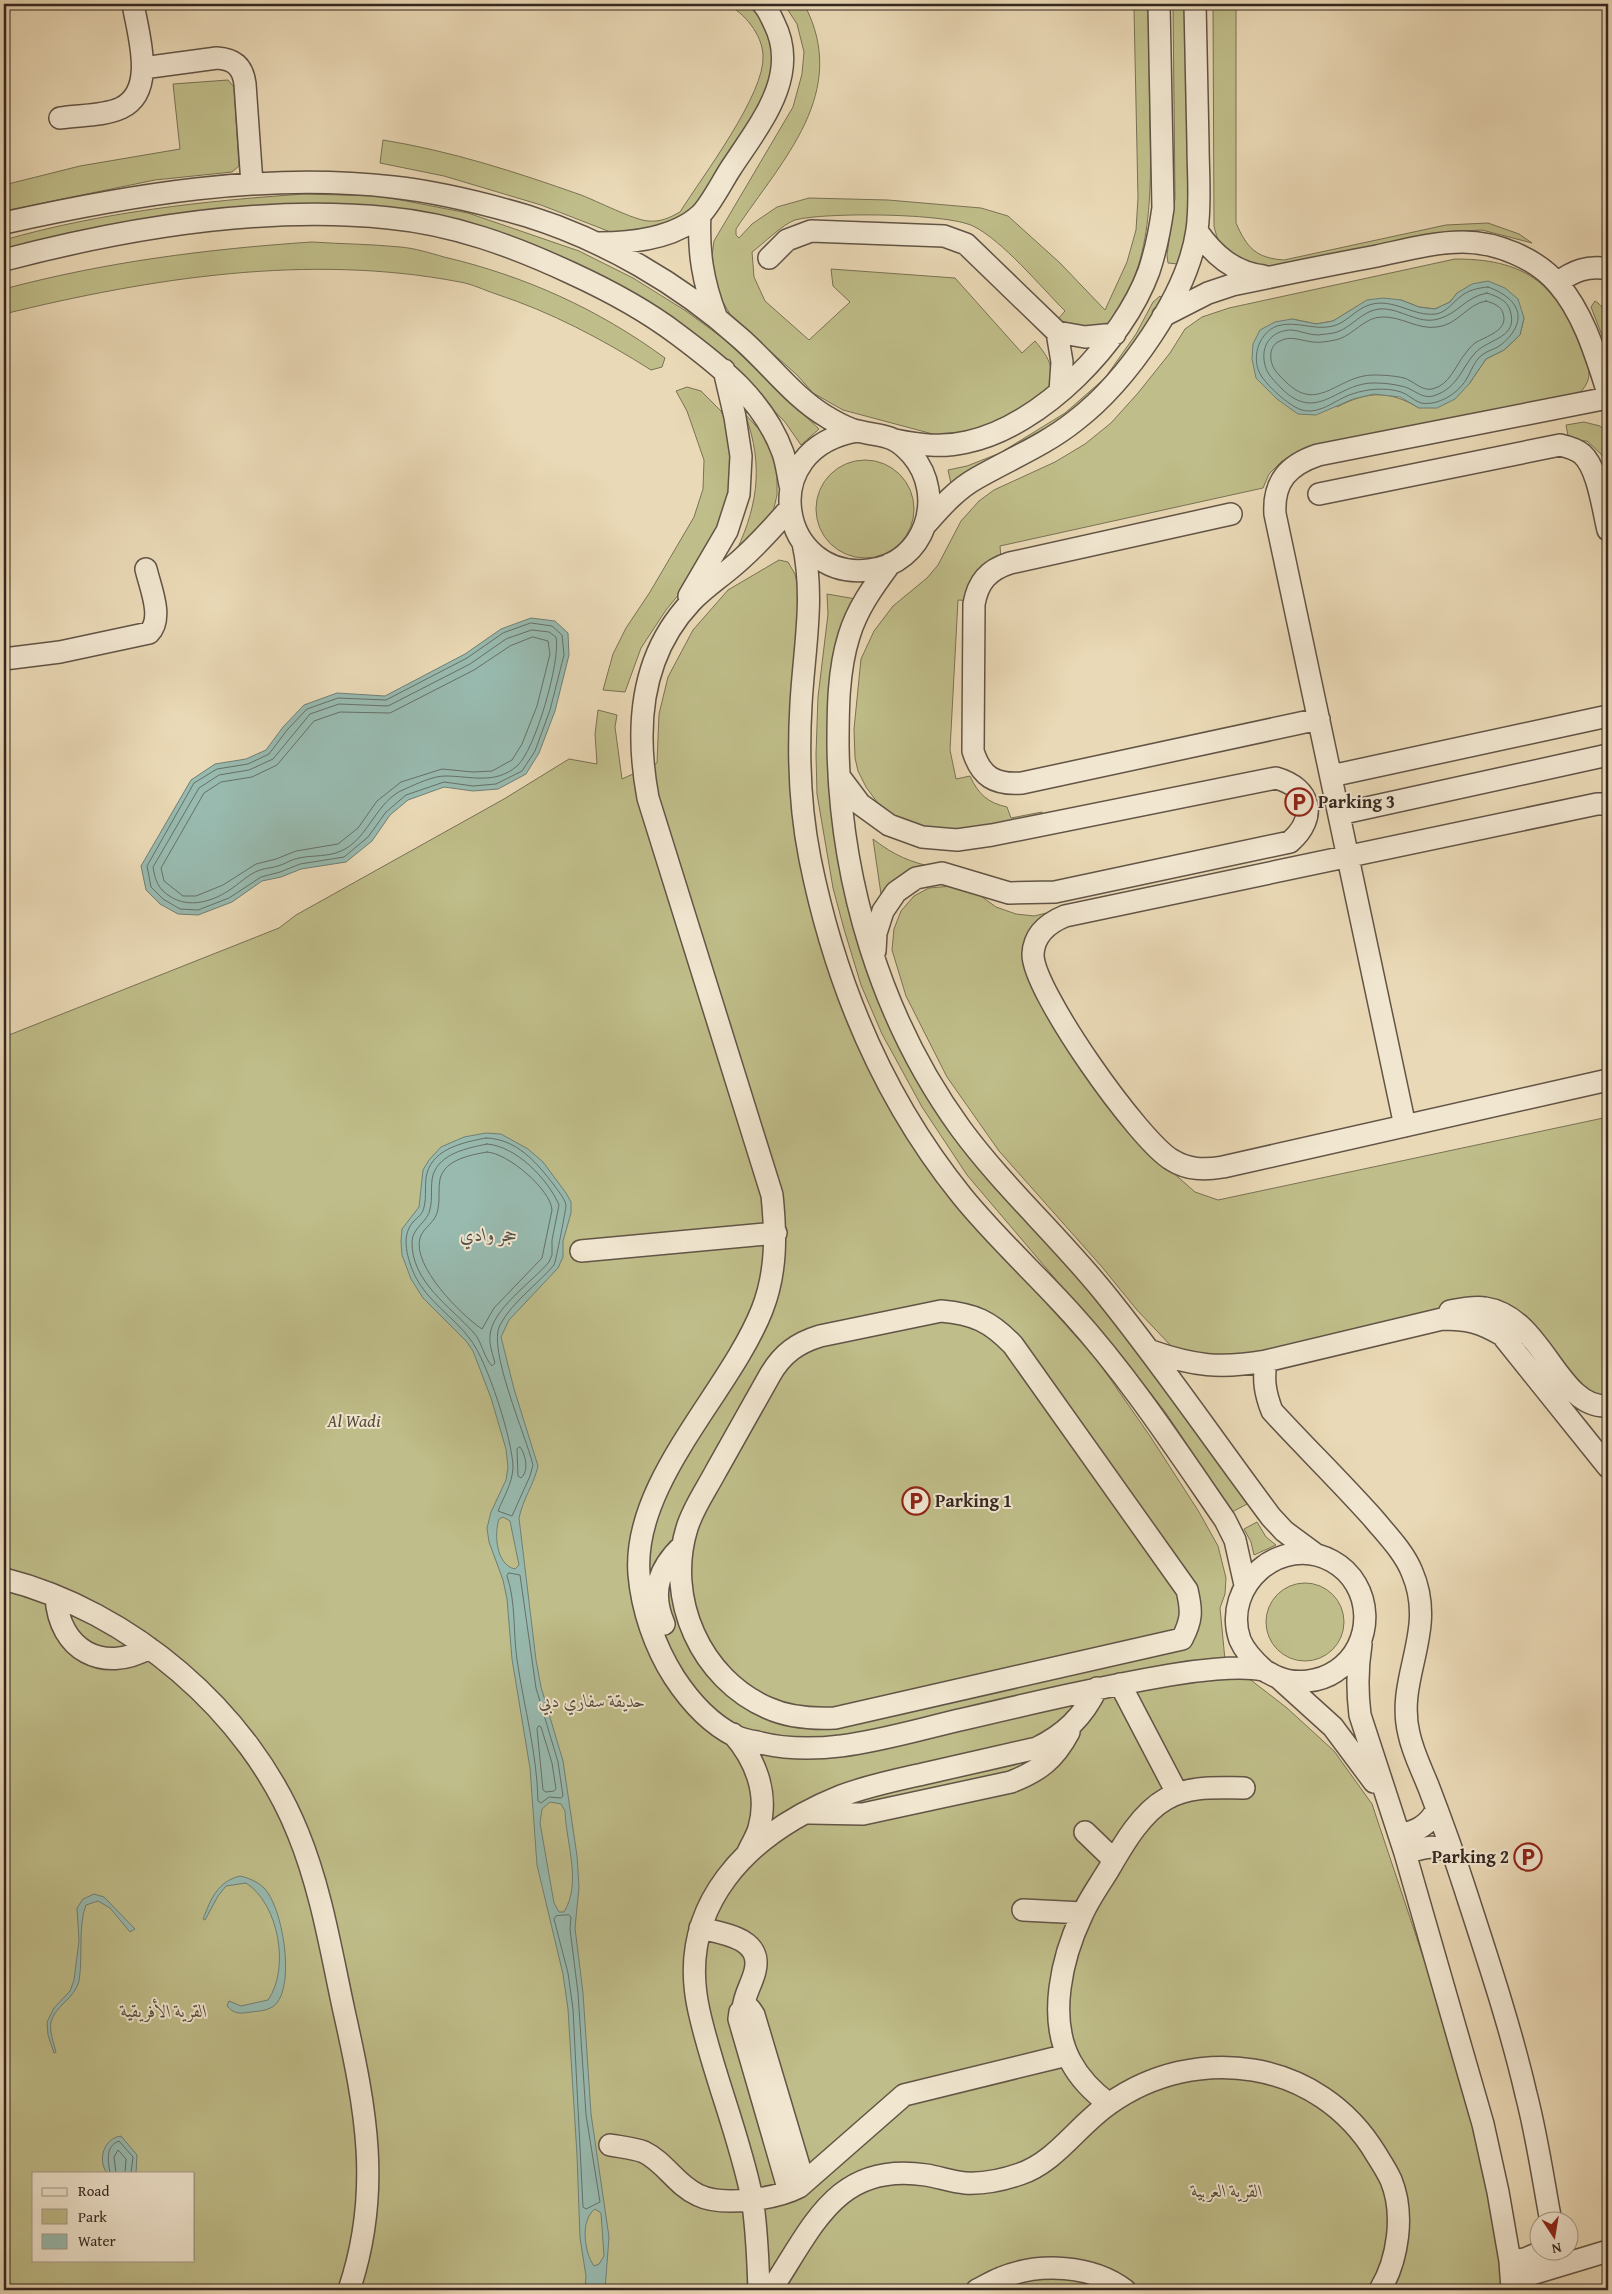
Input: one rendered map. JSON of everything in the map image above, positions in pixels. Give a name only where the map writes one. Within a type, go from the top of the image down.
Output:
[{"type":"street","points":[[60,118],[121,108],[132,101],[139,91],[143,80],[143,68],[134,4]]},
{"type":"street","points":[[596,244],[624,244],[651,239],[677,229],[700,215],[765,115],[778,90],[784,61],[779,33],[763,4]]},
{"type":"street","points":[[675,621],[690,602],[752,550],[790,498],[797,471],[807,455],[822,442],[839,434],[858,431],[877,433],[895,440],[919,445],[943,446],[967,442],[990,435],[1027,416],[1060,392],[1089,365],[1114,334],[1133,304],[1148,272],[1158,240],[1163,208],[1159,4]]},
{"type":"street","points":[[927,523],[947,501],[977,478],[1038,447],[1076,421],[1110,390],[1133,362],[1163,316],[1190,257],[1197,231],[1198,174],[1195,4]]},
{"type":"street","points":[[143,68],[217,58],[228,59],[237,64],[244,74],[252,184]]},
{"type":"street","points":[[4,223],[86,205],[252,184],[323,182],[402,188],[463,199],[531,218],[596,244],[638,265],[716,316],[812,407],[827,417],[858,431]]},
{"type":"street","points":[[4,260],[102,238],[178,225],[256,217],[324,213],[391,218],[458,230],[523,251],[624,299],[662,322],[724,370],[749,395],[770,423],[784,455],[794,527],[803,543],[817,557],[834,566],[852,571],[871,570],[890,564],[906,554],[919,540],[927,523],[930,504],[928,485],[922,467],[910,452],[895,440]]},
{"type":"street","points":[[700,215],[698,241],[701,267],[706,292],[716,316]]},
{"type":"street","points":[[769,258],[787,240],[811,231],[944,236],[966,244],[1057,332],[1085,337],[1114,334]]},
{"type":"street","points":[[1197,231],[1210,250],[1228,264],[1248,274],[1271,277]]},
{"type":"street","points":[[1163,316],[1208,293],[1232,285],[1428,246],[1463,242],[1498,247],[1530,261],[1557,283],[1576,309],[1590,339],[1608,393]]},
{"type":"street","points":[[1557,283],[1570,273],[1583,268],[1598,267],[1608,269]]},
{"type":"street","points":[[1148,272],[1179,284],[1205,286],[1232,285]]},
{"type":"street","points":[[1057,332],[1062,362],[1060,392]]},
{"type":"street","points":[[724,370],[741,456],[739,494],[727,530],[658,648],[647,678],[640,739],[642,769],[648,798],[772,1195],[776,1233],[773,1272],[763,1309],[745,1344],[650,1503],[641,1538],[639,1573],[644,1608],[655,1642],[670,1671],[687,1697],[710,1720],[736,1737],[767,1745],[799,1749],[831,1748],[870,1741],[1097,1688],[1213,1669],[1272,1674],[1299,1682],[1318,1679],[1336,1672],[1350,1659],[1361,1643]]},
{"type":"street","points":[[1405,1126],[1278,527],[1270,516],[1264,496],[1268,475],[1274,466],[1286,457],[1301,450],[1316,447],[1346,450],[1608,398]]},
{"type":"street","points":[[1319,494],[1560,445],[1572,448],[1583,455],[1591,465],[1608,530]]},
{"type":"street","points":[[1231,514],[1010,563],[988,573],[978,587],[974,604],[973,751],[976,763],[984,774],[996,781],[1009,784],[1319,719]]},
{"type":"street","points":[[803,543],[810,587],[800,705],[801,780],[809,856],[825,930],[849,1001],[880,1070],[923,1143],[962,1196],[1072,1314],[1127,1380],[1225,1520],[1235,1540],[1245,1585]]},
{"type":"street","points":[[890,564],[865,598],[849,636],[841,676],[838,726],[838,776],[844,837],[856,898],[874,956],[896,1016],[926,1074],[960,1127],[999,1178],[1102,1290],[1151,1351],[1271,1517],[1291,1537],[1314,1554],[1332,1561],[1348,1573],[1358,1588],[1365,1606],[1366,1625],[1357,1667],[1360,1715],[1402,1844],[1483,2124],[1511,2277]]},
{"type":"street","points":[[4,658],[60,652],[149,633],[154,628],[156,616],[146,569]]},
{"type":"street","points":[[1331,776],[1608,716]]},
{"type":"street","points":[[1339,814],[1608,755]]},
{"type":"street","points":[[838,776],[860,804],[888,825],[922,837],[957,840],[1276,778],[1289,782],[1301,791],[1307,804],[1307,819],[1301,832],[1290,842],[1055,892],[1009,893],[942,873],[916,878],[896,892],[883,911],[876,933],[874,956]]},
{"type":"street","points":[[1608,804],[1597,804],[1065,916],[1052,921],[1042,930],[1035,942],[1033,956],[1042,981],[1069,1033],[1101,1081],[1157,1147],[1170,1160],[1186,1167],[1205,1170],[1223,1167],[1608,1080]]},
{"type":"street","points":[[581,1251],[776,1233]]},
{"type":"street","points":[[1422,1325],[1445,1312],[1484,1308],[1499,1312],[1513,1319],[1525,1329],[1584,1402],[1597,1406],[1608,1406]]},
{"type":"street","points":[[1129,1682],[1182,1639],[1190,1624],[1191,1607],[1187,1590],[1013,1345],[999,1331],[982,1319],[962,1313],[941,1311],[820,1336],[804,1341],[778,1361],[691,1516],[683,1545],[680,1573],[684,1602],[702,1650],[714,1669],[730,1684],[768,1708],[790,1715],[813,1719],[835,1718],[1182,1639]]},
{"type":"street","points":[[1151,1351],[1178,1361],[1207,1366],[1237,1366],[1266,1361],[1442,1319],[1463,1319],[1484,1324],[1502,1336],[1608,1467]]},
{"type":"street","points":[[1266,1361],[1263,1378],[1266,1395],[1272,1411],[1365,1509],[1401,1552],[1412,1571],[1420,1603],[1421,1622],[1419,1642],[1405,1698],[1405,1717],[1409,1736],[1452,1853],[1519,2066],[1536,2138],[1549,2212]]},
{"type":"street","points":[[683,1545],[668,1559],[659,1578],[657,1598],[662,1618],[676,1651],[693,1681],[755,1764],[763,1796],[759,1828],[746,1857]]},
{"type":"street","points":[[1314,1554],[1294,1553],[1275,1559],[1258,1570],[1245,1585],[1238,1603],[1236,1622],[1240,1640],[1250,1657],[1332,1727],[1386,1797]]},
{"type":"street","points":[[4,1579],[56,1597],[95,1615],[176,1667],[209,1699],[254,1756],[284,1803],[298,1832],[310,1867],[328,1937],[357,2068],[369,2151],[368,2193],[363,2235],[349,2290]]},
{"type":"street","points":[[56,1597],[57,1612],[61,1626],[69,1638],[93,1656],[107,1659],[122,1659],[136,1655],[149,1648]]},
{"type":"street","points":[[1129,1682],[1177,1793]]},
{"type":"street","points":[[758,2290],[752,2199],[742,2158],[698,2010],[694,1983],[694,1957],[700,1928],[713,1896],[733,1869],[746,1857],[774,1833],[807,1813],[841,1796],[881,1783],[1037,1748],[1056,1738],[1073,1725],[1087,1708],[1097,1688]]},
{"type":"street","points":[[1109,2104],[1082,2080],[1067,2055],[1060,2023],[1061,1986],[1069,1948],[1083,1913],[1114,1860],[1154,1807],[1177,1793],[1204,1788],[1244,1788]]},
{"type":"street","points":[[1402,1844],[1433,1817],[1437,1809]]},
{"type":"street","points":[[1085,1832],[1114,1860]]},
{"type":"street","points":[[1402,1844],[1436,1846],[1452,1853]]},
{"type":"street","points":[[1023,1910],[1083,1913]]},
{"type":"street","points":[[700,1928],[738,1937],[752,1950],[756,1970],[746,1993],[739,2019],[786,2181],[791,2188],[799,2187]]},
{"type":"street","points":[[610,2145],[644,2152],[658,2161],[682,2185],[698,2196],[716,2200],[752,2199],[789,2192],[799,2187],[904,2095],[1067,2055]]},
{"type":"street","points":[[771,2290],[831,2202],[853,2184],[880,2174],[908,2172],[964,2183],[994,2182],[1023,2174],[1049,2158],[1086,2121],[1138,2086],[1169,2074],[1202,2067],[1236,2067],[1269,2073],[1293,2082],[1329,2102],[1354,2125],[1375,2152],[1391,2182],[1398,2214],[1396,2247],[1387,2278],[1380,2290]]},
{"type":"street","points":[[1580,2255],[1608,2250]]},
{"type":"street","points":[[1511,2277],[1530,2258]]},
{"type":"street","points":[[1511,2277],[1554,2262]]},
{"type":"street","points":[[977,2290],[1002,2277],[1036,2269],[1071,2270],[1100,2276],[1125,2290]]},
{"type":"green space","points":[[727,4],[754,4],[775,43],[769,96],[686,225],[613,233],[541,205],[444,176],[380,163],[383,140],[458,156],[532,178],[581,195],[642,220],[657,221],[672,216],[680,212],[731,135],[754,91],[761,71],[762,47],[756,32],[740,13]]},
{"type":"green space","points":[[784,4],[804,4],[816,36],[820,67],[815,96],[805,124],[790,151],[736,229],[736,235],[739,238],[752,224],[777,207],[809,198],[888,200],[981,208],[1008,216],[1060,263],[1105,310],[1127,262],[1136,230],[1138,198],[1134,9],[1132,4],[1148,4],[1150,175],[1146,232],[1140,259],[1131,285],[1118,309],[1100,332],[1069,328],[1058,319],[1065,311],[1009,253],[973,226],[959,222],[938,218],[885,215],[810,217],[790,222],[752,252],[754,277],[765,301],[809,340],[850,302],[833,286],[831,269],[955,278],[1022,353],[1035,341],[1045,354],[1050,365],[1051,377],[1048,393],[1002,423],[944,437],[843,410],[813,393],[797,375],[731,316],[719,295],[711,264],[714,241],[793,107],[802,74],[804,52],[797,24]]},
{"type":"green space","points":[[1173,4],[1187,4],[1189,230],[1178,264],[1168,263],[1167,255],[1175,198]]},
{"type":"green space","points":[[1213,4],[1236,4],[1236,223],[1244,239],[1259,254],[1284,260],[1446,225],[1488,223],[1519,234],[1532,243],[1482,230],[1446,232],[1260,269],[1229,255],[1220,243],[1214,226]]},
{"type":"green space","points":[[228,80],[234,87],[239,166],[232,172],[155,180],[4,211],[4,185],[80,166],[180,149],[173,84]]},
{"type":"green space","points":[[304,194],[380,196],[468,213],[579,251],[633,278],[686,311],[724,339],[819,429],[801,445],[785,422],[760,396],[582,267],[339,212],[4,259],[4,240],[41,230],[153,209],[228,200]]},
{"type":"green space","points":[[312,242],[411,248],[474,265],[532,284],[614,324],[640,340],[665,358],[662,367],[651,370],[595,337],[516,301],[460,282],[403,274],[346,270],[288,270],[230,274],[173,280],[116,290],[4,314],[4,289],[80,271],[156,258],[234,248]]},
{"type":"green space","points":[[1455,259],[1499,263],[1520,270],[1530,276],[1539,282],[1556,300],[1579,337],[1588,363],[1589,378],[1582,390],[1570,401],[1282,461],[1269,474],[1263,488],[1000,546],[1001,559],[974,601],[958,600],[950,750],[956,779],[970,776],[976,788],[984,797],[994,803],[1007,807],[1011,818],[1042,812],[1044,824],[958,842],[903,828],[880,806],[866,787],[858,771],[855,758],[854,729],[861,659],[874,631],[893,606],[927,578],[938,565],[961,521],[979,501],[994,490],[1055,462],[1085,444],[1111,423],[1138,393],[1170,353],[1185,329],[1202,317],[1229,308]],"holes":[[[1457,293],[1524,318],[1520,335],[1504,350],[1486,359],[1469,384],[1419,408],[1398,398],[1378,395],[1359,398],[1337,407],[1292,319],[1316,324],[1333,321],[1351,310],[1401,300],[1419,307],[1435,309],[1450,302]]]},
{"type":"green space","points":[[1160,296],[1166,302],[1095,407],[952,488],[948,470],[967,466],[1000,453],[1065,413],[1105,378],[1136,334],[1153,302]]},
{"type":"green space","points":[[1595,301],[1607,316],[1608,351],[1591,307]]},
{"type":"green space","points":[[687,387],[701,391],[721,411],[732,434],[738,485],[694,576],[666,610],[641,648],[625,692],[603,690],[613,654],[626,628],[650,592],[694,517],[703,489],[704,460],[687,411],[676,391]]},
{"type":"green space","points":[[745,414],[765,436],[777,465],[777,495],[771,521],[732,560],[747,524],[755,488],[755,453]]},
{"type":"green space","points":[[1584,422],[1600,426],[1608,434],[1608,470],[1601,454],[1587,441],[1569,441],[1566,425]]},
{"type":"green space","points":[[865,460],[884,464],[899,475],[910,490],[914,509],[910,528],[899,543],[884,554],[865,558],[846,554],[831,543],[820,528],[816,509],[820,490],[831,475],[846,464]]},
{"type":"green space","name":"حديقة سفاري دبي","points":[[779,560],[788,562],[795,574],[800,597],[790,712],[834,982],[848,1025],[874,1076],[968,1216],[1097,1360],[1150,1436],[1199,1512],[1218,1546],[1226,1578],[1225,1594],[1220,1608],[1225,1660],[1287,1708],[1334,1751],[1372,1804],[1485,2142],[1504,2290],[4,2290],[4,1037],[279,928],[296,915],[504,799],[569,759],[597,764],[595,734],[598,710],[617,715],[615,727],[622,779],[657,763],[659,714],[668,677],[693,630],[728,590]]},
{"type":"green space","points":[[827,594],[856,599],[835,790],[897,1030],[1175,1395],[1247,1504],[1232,1512],[1166,1413],[1131,1368],[967,1175],[922,1107],[882,1034],[861,985],[844,929],[833,888],[817,794],[818,697],[828,614]]},
{"type":"green space","points":[[873,839],[903,858],[937,868],[882,901]]},
{"type":"green space","points":[[952,886],[978,894],[996,907],[1016,914],[1034,916],[1059,910],[1033,958],[1162,1163],[1195,1192],[1218,1200],[1608,1117],[1608,1409],[1508,1318],[1209,1364],[1174,1349],[1137,1310],[1102,1267],[999,1151],[947,1077],[906,996],[892,950],[894,929],[901,911],[914,896],[929,888]]},
{"type":"green space","points":[[1257,1522],[1266,1537],[1276,1545],[1254,1555],[1251,1542],[1244,1529]]},
{"type":"green space","points":[[1297,1583],[1313,1583],[1327,1589],[1338,1600],[1344,1614],[1344,1630],[1338,1644],[1327,1655],[1313,1661],[1297,1661],[1283,1655],[1272,1644],[1266,1630],[1266,1614],[1272,1600],[1283,1589]]},
{"type":"water","points":[[1488,281],[1505,288],[1518,299],[1524,318],[1520,335],[1504,350],[1486,359],[1469,384],[1455,399],[1437,408],[1419,408],[1400,397],[1374,394],[1353,399],[1316,415],[1298,414],[1277,399],[1256,378],[1252,359],[1253,344],[1260,330],[1275,322],[1292,319],[1316,324],[1333,321],[1367,300],[1383,298],[1401,300],[1419,307],[1435,309],[1450,302],[1457,293],[1472,284]]},
{"type":"water","points":[[531,618],[555,621],[568,633],[569,655],[555,711],[539,753],[526,774],[498,789],[473,791],[444,787],[408,800],[390,815],[372,841],[346,862],[301,869],[281,877],[262,881],[232,902],[198,915],[178,914],[160,904],[146,890],[141,866],[191,780],[215,764],[246,759],[266,750],[283,727],[304,705],[337,693],[385,696],[465,654],[501,629]]},
{"type":"water","name":"حجر وادي","points":[[486,1133],[501,1134],[528,1149],[543,1162],[571,1202],[571,1213],[563,1241],[563,1257],[558,1268],[509,1320],[501,1337],[514,1389],[538,1466],[519,1518],[536,1660],[541,1687],[563,1761],[577,1856],[579,1887],[575,1928],[583,1993],[591,2114],[609,2237],[605,2290],[585,2290],[586,2276],[580,2238],[568,2009],[563,1974],[537,1865],[530,1768],[512,1659],[507,1599],[503,1580],[489,1542],[487,1528],[491,1512],[506,1480],[508,1467],[506,1449],[491,1398],[473,1351],[466,1341],[423,1298],[411,1279],[402,1255],[402,1229],[419,1207],[423,1170],[441,1147],[464,1137]],"holes":[[[503,1517],[510,1521],[519,1565],[515,1569],[504,1562],[498,1548],[497,1525],[499,1519]],[[550,1802],[561,1804],[565,1811],[572,1863],[572,1888],[564,1912],[559,1912],[554,1903],[540,1823],[542,1809]],[[595,2209],[601,2213],[604,2256],[599,2264],[594,2266],[588,2253],[585,2236],[585,2228],[590,2214]]]},
{"type":"water","points":[[240,1876],[259,1884],[271,1898],[277,1911],[281,1928],[286,1964],[282,1994],[276,2004],[264,2010],[240,2013],[232,2011],[227,2006],[229,2001],[241,2006],[268,2000],[275,1987],[279,1955],[278,1938],[273,1921],[257,1893],[246,1883],[226,1886],[218,1896],[205,1920],[203,1919],[212,1898],[220,1887]]},
{"type":"water","points":[[94,1894],[104,1897],[135,1929],[130,1932],[110,1908],[98,1901],[86,1905],[81,1931],[79,1981],[74,1992],[56,2011],[51,2022],[51,2033],[56,2052],[54,2053],[48,2035],[47,2022],[54,2008],[70,1991],[74,1980],[79,1941],[77,1908],[83,1899]]},
{"type":"water","points":[[121,2136],[137,2155],[136,2172],[106,2172],[103,2162],[104,2150],[106,2145]]},
{"type":"place","name":"Parking 3","points":[[1299,802]]},
{"type":"place","name":"Parking 1","points":[[916,1501]]},
{"type":"place","name":"Parking 2","points":[[1528,1857]]},
{"type":"park label","name":"Al Wadi","points":[[354,1421]]},
{"type":"park label","name":"القرية الأفريقية","points":[[164,2011]]},
{"type":"park label","name":"القرية العربية","points":[[1227,2191]]}]
